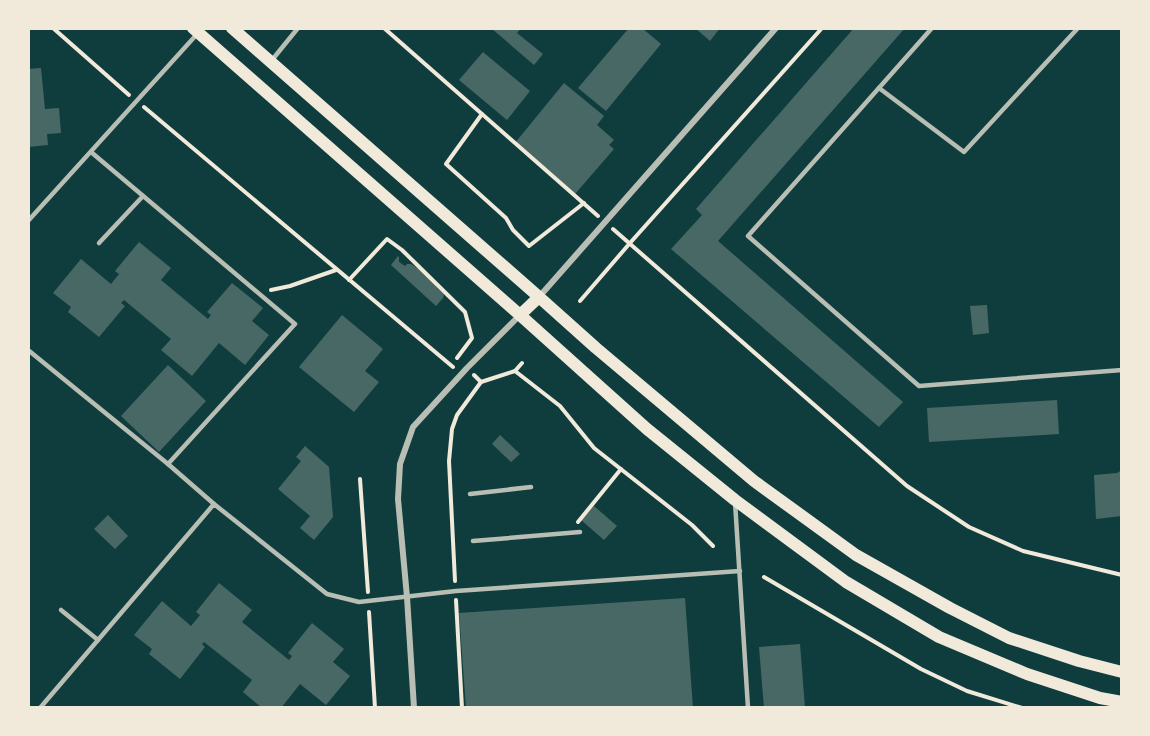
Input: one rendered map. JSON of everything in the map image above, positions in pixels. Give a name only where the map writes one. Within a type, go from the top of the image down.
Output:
[{"type":"main road","points":[[232,28],[596,348],[754,481],[856,555],[1009,638],[1079,661],[1122,672]]},
{"type":"main road","points":[[195,31],[647,429],[735,500],[846,582],[939,637],[1100,703],[1122,702]]},
{"type":"main road","points":[[520,315],[539,297]]},
{"type":"street","points":[[539,297],[776,28]]},
{"type":"street","points":[[414,708],[398,499],[400,464],[414,427],[467,368],[520,315]]},
{"type":"lane","points":[[270,62],[298,28]]},
{"type":"lane","points":[[932,28],[748,236],[919,386],[1122,370]]},
{"type":"lane","points":[[879,88],[964,152],[1078,28]]},
{"type":"lane","points":[[28,221],[137,101],[195,31]]},
{"type":"lane","points":[[91,152],[295,324],[168,464]]},
{"type":"lane","points":[[99,243],[143,196]]},
{"type":"lane","points":[[28,350],[327,594],[359,602],[456,591],[740,571]]},
{"type":"lane","points":[[470,494],[531,487]]},
{"type":"lane","points":[[735,500],[748,708]]},
{"type":"lane","points":[[40,708],[214,504]]},
{"type":"lane","points":[[473,541],[580,532]]},
{"type":"lane","points":[[61,610],[98,640]]},
{"type":"path","points":[[53,28],[451,366],[456,370],[467,368],[481,382]]},
{"type":"path","points":[[384,28],[906,486],[969,527],[1023,551],[1122,575]]},
{"type":"path","points":[[580,301],[822,28]]},
{"type":"path","points":[[482,114],[446,164],[507,218],[513,230],[529,246],[584,203]]},
{"type":"path","points":[[349,280],[387,239],[402,250],[465,312],[472,338],[451,366]]},
{"type":"path","points":[[257,293],[290,286],[336,269]]},
{"type":"path","points":[[462,708],[449,461],[452,429],[457,415],[481,382],[515,371],[522,363]]},
{"type":"path","points":[[515,371],[560,406],[594,448],[692,525],[713,546]]},
{"type":"path","points":[[574,527],[621,470]]},
{"type":"path","points":[[764,577],[921,669],[968,691],[1022,708]]},
{"type":"building","points":[[491,28],[521,28],[517,33],[543,54],[534,65]]},
{"type":"building","points":[[629,28],[642,28],[661,44],[606,111],[578,88]]},
{"type":"building","points":[[695,28],[720,28],[710,41]]},
{"type":"building","points":[[854,28],[905,28],[718,241],[903,402],[879,427],[671,249],[702,215],[696,209]]},
{"type":"building","points":[[483,52],[530,91],[507,120],[459,80]]},
{"type":"building","points":[[41,68],[45,109],[59,108],[61,133],[47,134],[48,145],[28,147],[28,69]]},
{"type":"building","points":[[564,83],[604,116],[597,125],[614,140],[609,145],[614,149],[575,194],[515,143]]},
{"type":"building","points":[[139,242],[171,268],[161,280],[208,319],[211,315],[207,312],[232,283],[263,308],[252,321],[269,335],[245,365],[219,343],[192,376],[161,350],[171,339],[124,300],[121,303],[125,306],[99,337],[68,312],[71,307],[53,293],[81,259],[111,284],[119,274],[115,271]]},
{"type":"building","points":[[398,256],[399,262],[405,266],[411,264],[427,274],[442,292],[443,298],[436,306],[391,265]]},
{"type":"building","points":[[987,305],[989,333],[973,335],[970,306]]},
{"type":"building","points":[[342,315],[383,349],[365,371],[379,382],[354,412],[299,367]]},
{"type":"building","points":[[168,365],[206,401],[159,452],[121,416]]},
{"type":"building","points":[[1057,400],[1059,434],[929,442],[927,408]]},
{"type":"building","points":[[500,435],[520,454],[511,462],[492,444]]},
{"type":"building","points":[[305,446],[329,467],[333,517],[314,540],[300,528],[310,516],[278,489],[301,461],[296,457]]},
{"type":"building","points":[[1122,470],[1122,516],[1096,519],[1094,475],[1117,473]]},
{"type":"building","points":[[594,506],[617,526],[604,540],[581,520]]},
{"type":"building","points":[[108,515],[128,536],[115,549],[94,529]]},
{"type":"building","points":[[219,583],[252,610],[242,622],[289,660],[292,656],[288,653],[312,623],[344,649],[333,662],[350,676],[326,705],[300,684],[281,708],[262,708],[243,692],[252,680],[204,642],[202,644],[205,647],[180,679],[149,654],[152,649],[134,635],[162,601],[191,626],[200,615],[196,612]]},
{"type":"building","points":[[685,598],[693,708],[466,708],[459,613]]},
{"type":"building","points":[[800,644],[805,708],[764,708],[759,647]]}]
